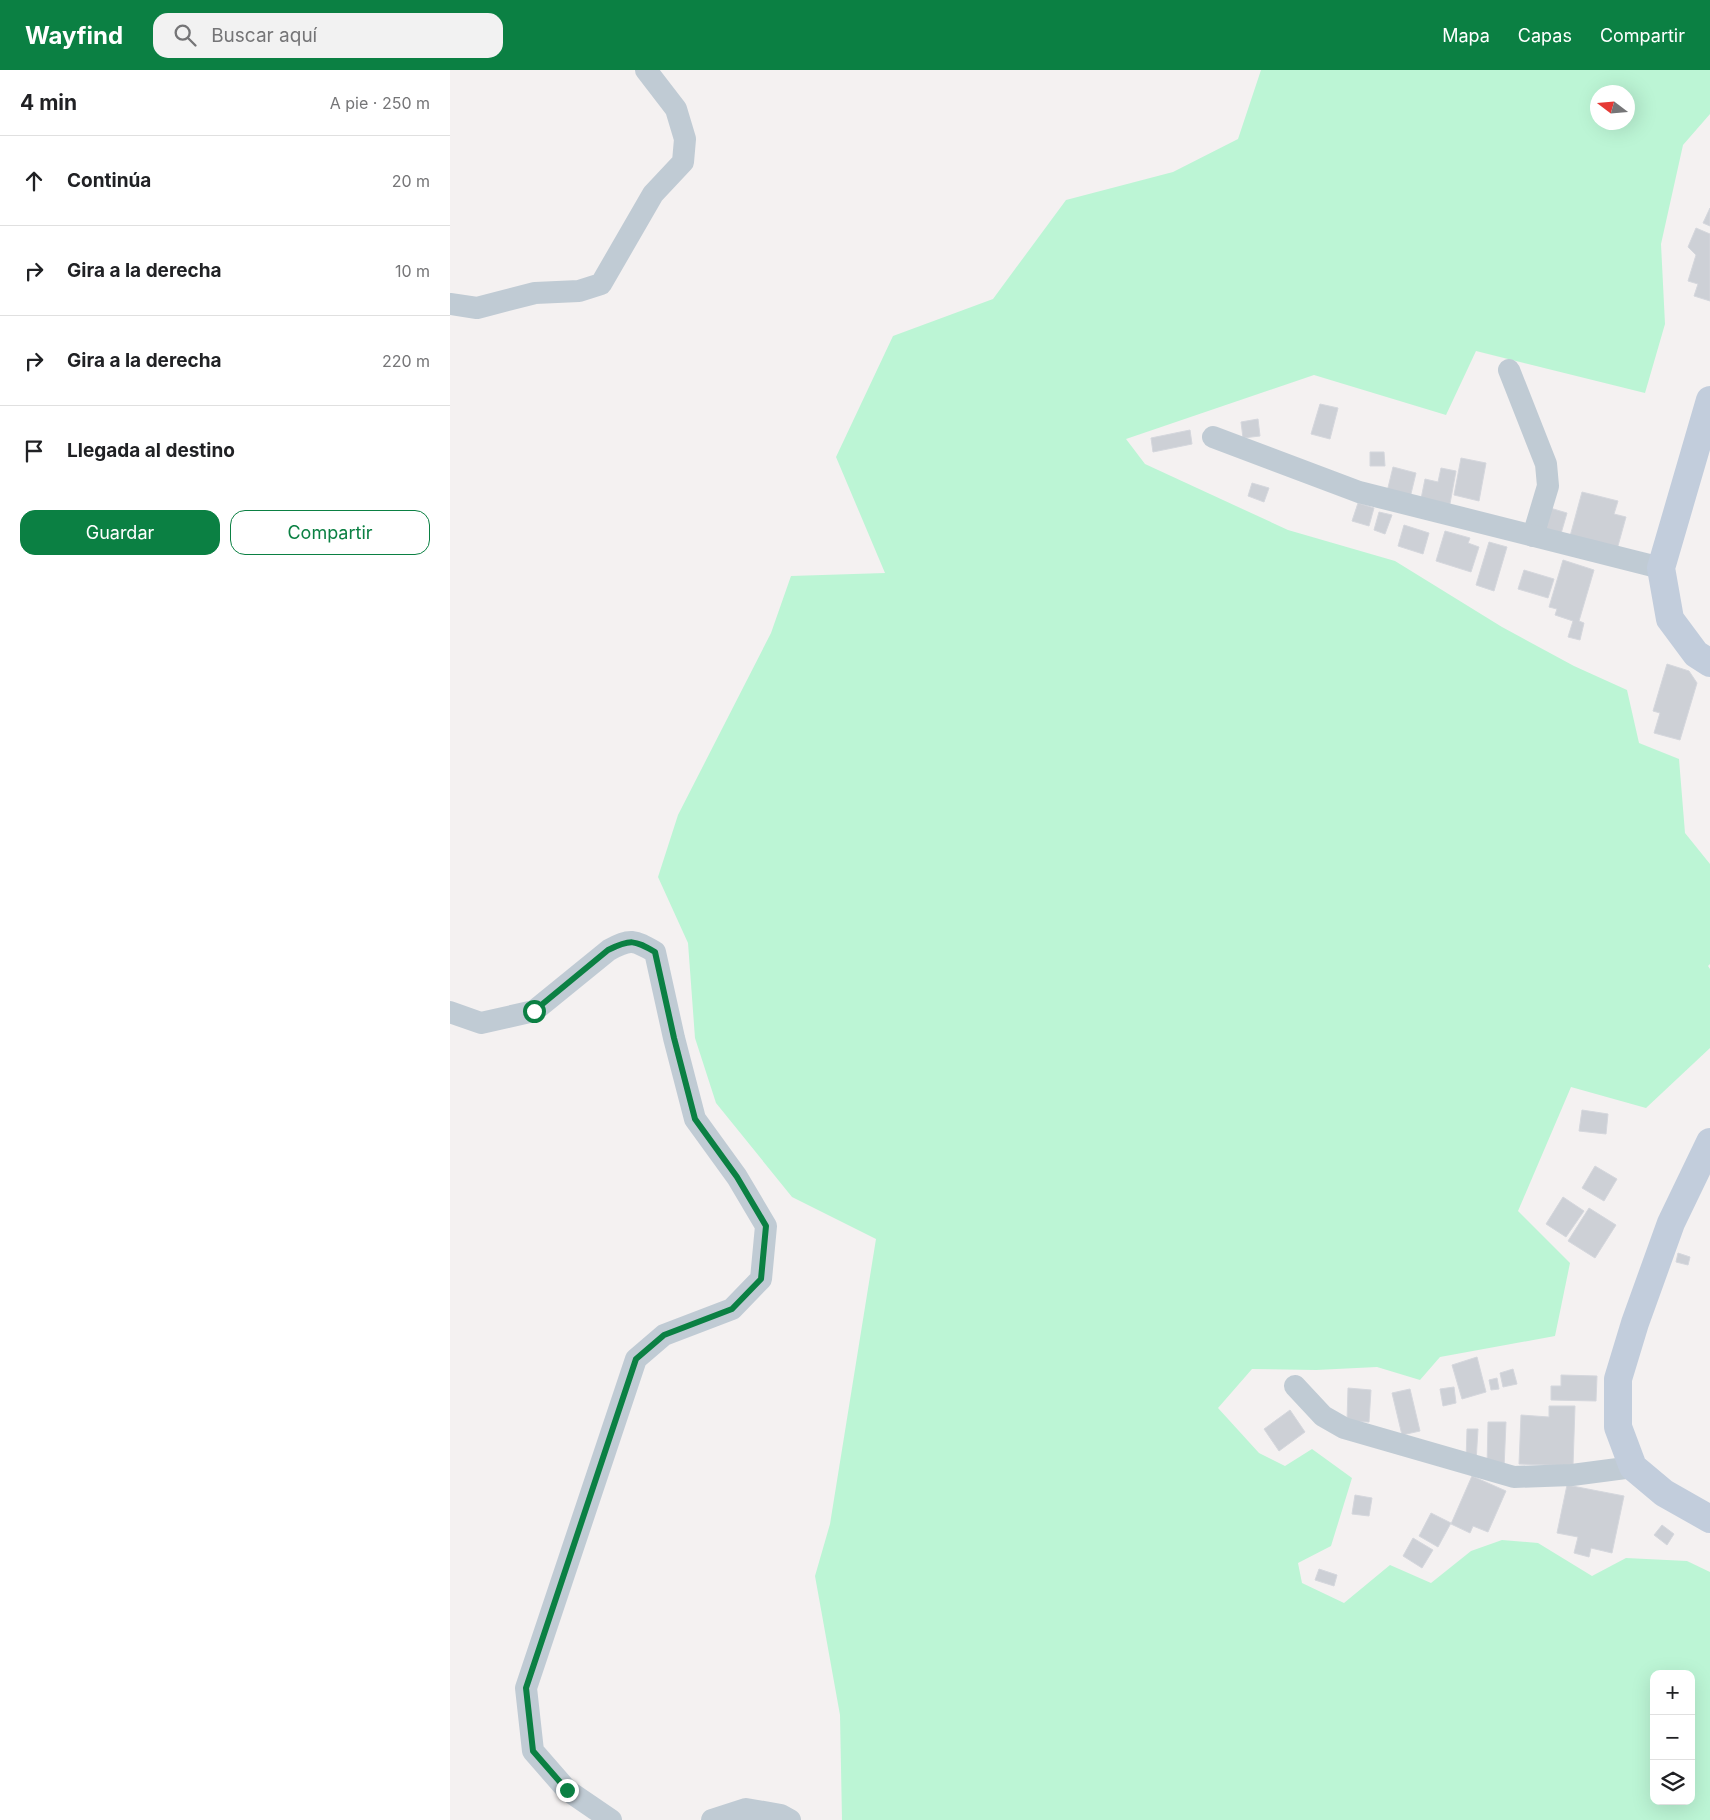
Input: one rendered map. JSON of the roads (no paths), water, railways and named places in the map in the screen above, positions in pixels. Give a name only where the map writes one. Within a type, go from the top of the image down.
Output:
[{"type":"street","points":[[450,304],[478,308],[535,293],[579,292],[600,284],[654,194],[683,162],[685,139],[676,109],[646,70]]},
{"type":"street","points":[[1509,370],[1546,464],[1548,486],[1533,536]]},
{"type":"street","points":[[1710,400],[1661,568],[1670,619],[1696,654],[1710,663]]},
{"type":"street","points":[[1213,437],[1359,492],[1661,568]]},
{"type":"street","points":[[450,1012],[481,1023],[534,1011],[608,950],[620,944],[637,942],[655,952],[674,1038],[695,1119],[737,1177],[766,1226],[761,1279],[732,1309],[664,1335],[636,1359],[526,1688],[533,1751],[567,1790],[611,1820]]},
{"type":"street","points":[[1710,1142],[1671,1223],[1635,1323],[1618,1379],[1618,1427],[1633,1467],[1664,1493],[1710,1518]]},
{"type":"street","points":[[1295,1386],[1323,1416],[1344,1428],[1514,1477],[1572,1475],[1633,1467]]},
{"type":"street","points":[[712,1820],[746,1809],[781,1815],[790,1820]]}]
